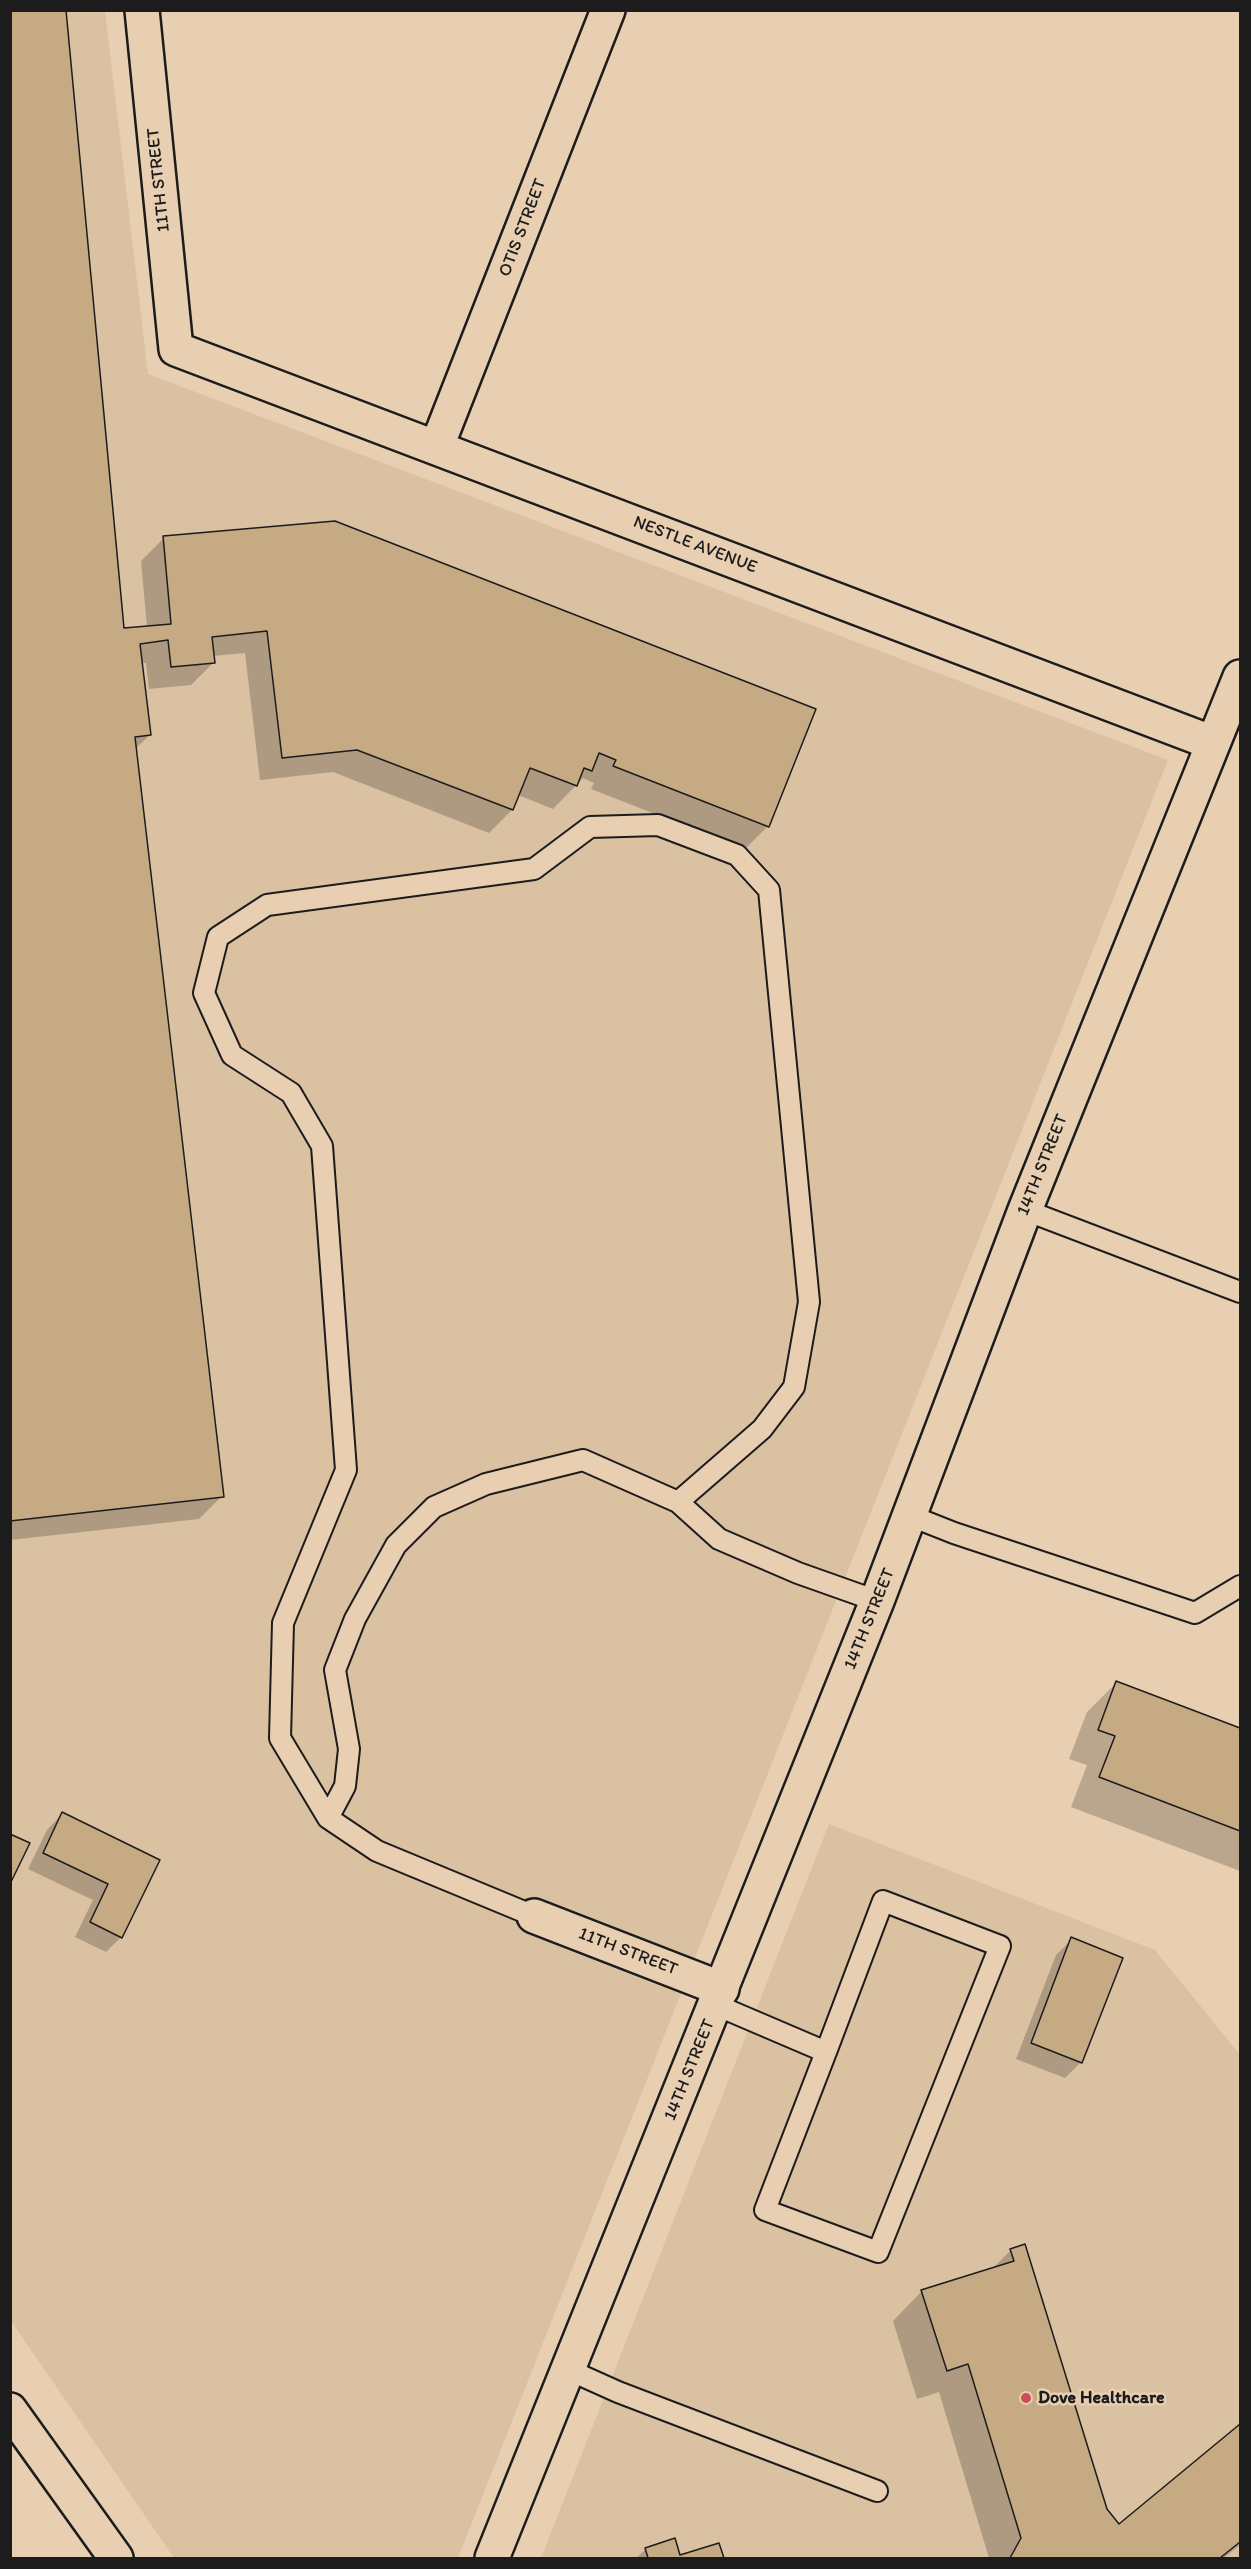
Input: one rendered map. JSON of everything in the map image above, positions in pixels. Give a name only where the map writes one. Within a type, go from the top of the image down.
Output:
[{"type":"street","name":"11TH STREET","points":[[142,10],[176,349]]},
{"type":"street","name":"OTIS STREET","points":[[437,446],[608,10]]},
{"type":"street","name":"NESTLE AVENUE","points":[[176,349],[437,446],[1214,743]]},
{"type":"street","name":"14TH STREET","points":[[492,2559],[878,1601],[1025,1210],[1240,677]]},
{"type":"street","name":"11TH STREET","points":[[534,1916],[719,1997]]},
{"type":"street","points":[[10,2410],[116,2559]]},
{"type":"lane","points":[[534,1916],[377,1851],[327,1818],[280,1738],[284,1623],[346,1470],[322,1146],[291,1093],[232,1055],[204,993],[219,937],[267,905],[534,869],[590,827],[658,825],[737,855],[769,890],[809,1302],[795,1387],[762,1429],[678,1502]]},
{"type":"lane","points":[[1025,1210],[1240,1292]]},
{"type":"lane","points":[[327,1818],[345,1786],[349,1749],[335,1670],[355,1619],[396,1545],[434,1507],[486,1484],[583,1460],[678,1502],[719,1539],[798,1573],[878,1601]]},
{"type":"lane","points":[[911,1516],[1195,1613],[1240,1586]]},
{"type":"lane","points":[[883,1901],[1000,1946],[878,2252],[765,2210],[826,2052],[883,1901]]},
{"type":"lane","points":[[719,1997],[826,2052]]},
{"type":"lane","points":[[569,2370],[618,2392],[876,2491]]},
{"type":"shaded area","points":[[10,11],[105,11],[148,374],[1168,760],[458,2558],[174,2558],[11,2321]]},
{"type":"shaded area","points":[[829,1824],[1155,1950],[1240,2055],[1240,2558],[541,2558]]},
{"type":"building","points":[[10,10],[66,10],[124,628],[171,624],[163,536],[335,521],[816,709],[769,827],[613,766],[616,760],[599,753],[592,771],[584,768],[577,786],[530,768],[513,810],[357,750],[282,758],[267,631],[212,637],[215,663],[171,667],[168,640],[140,644],[151,735],[135,737],[224,1497],[10,1521]]},
{"type":"building","points":[[1116,1681],[1240,1728],[1240,1831],[1099,1777],[1115,1736],[1098,1730]]},
{"type":"building","points":[[62,1812],[160,1860],[122,1938],[90,1922],[108,1884],[43,1853]]},
{"type":"building","points":[[10,1834],[30,1843],[10,1884]]},
{"type":"building","points":[[1071,1937],[1123,1958],[1082,2063],[1031,2043]]},
{"type":"building","name":"Dove Healthcare","points":[[1025,2244],[1107,2509],[1119,2524],[1240,2424],[1240,2542],[1220,2558],[1010,2558],[1021,2538],[968,2364],[947,2371],[921,2290],[1014,2261],[1010,2249]]},
{"type":"building","points":[[675,2538],[680,2555],[719,2543],[724,2558],[648,2558],[645,2548]]},
{"type":"place","name":"Dove Healthcare","points":[[1026,2398]]}]
